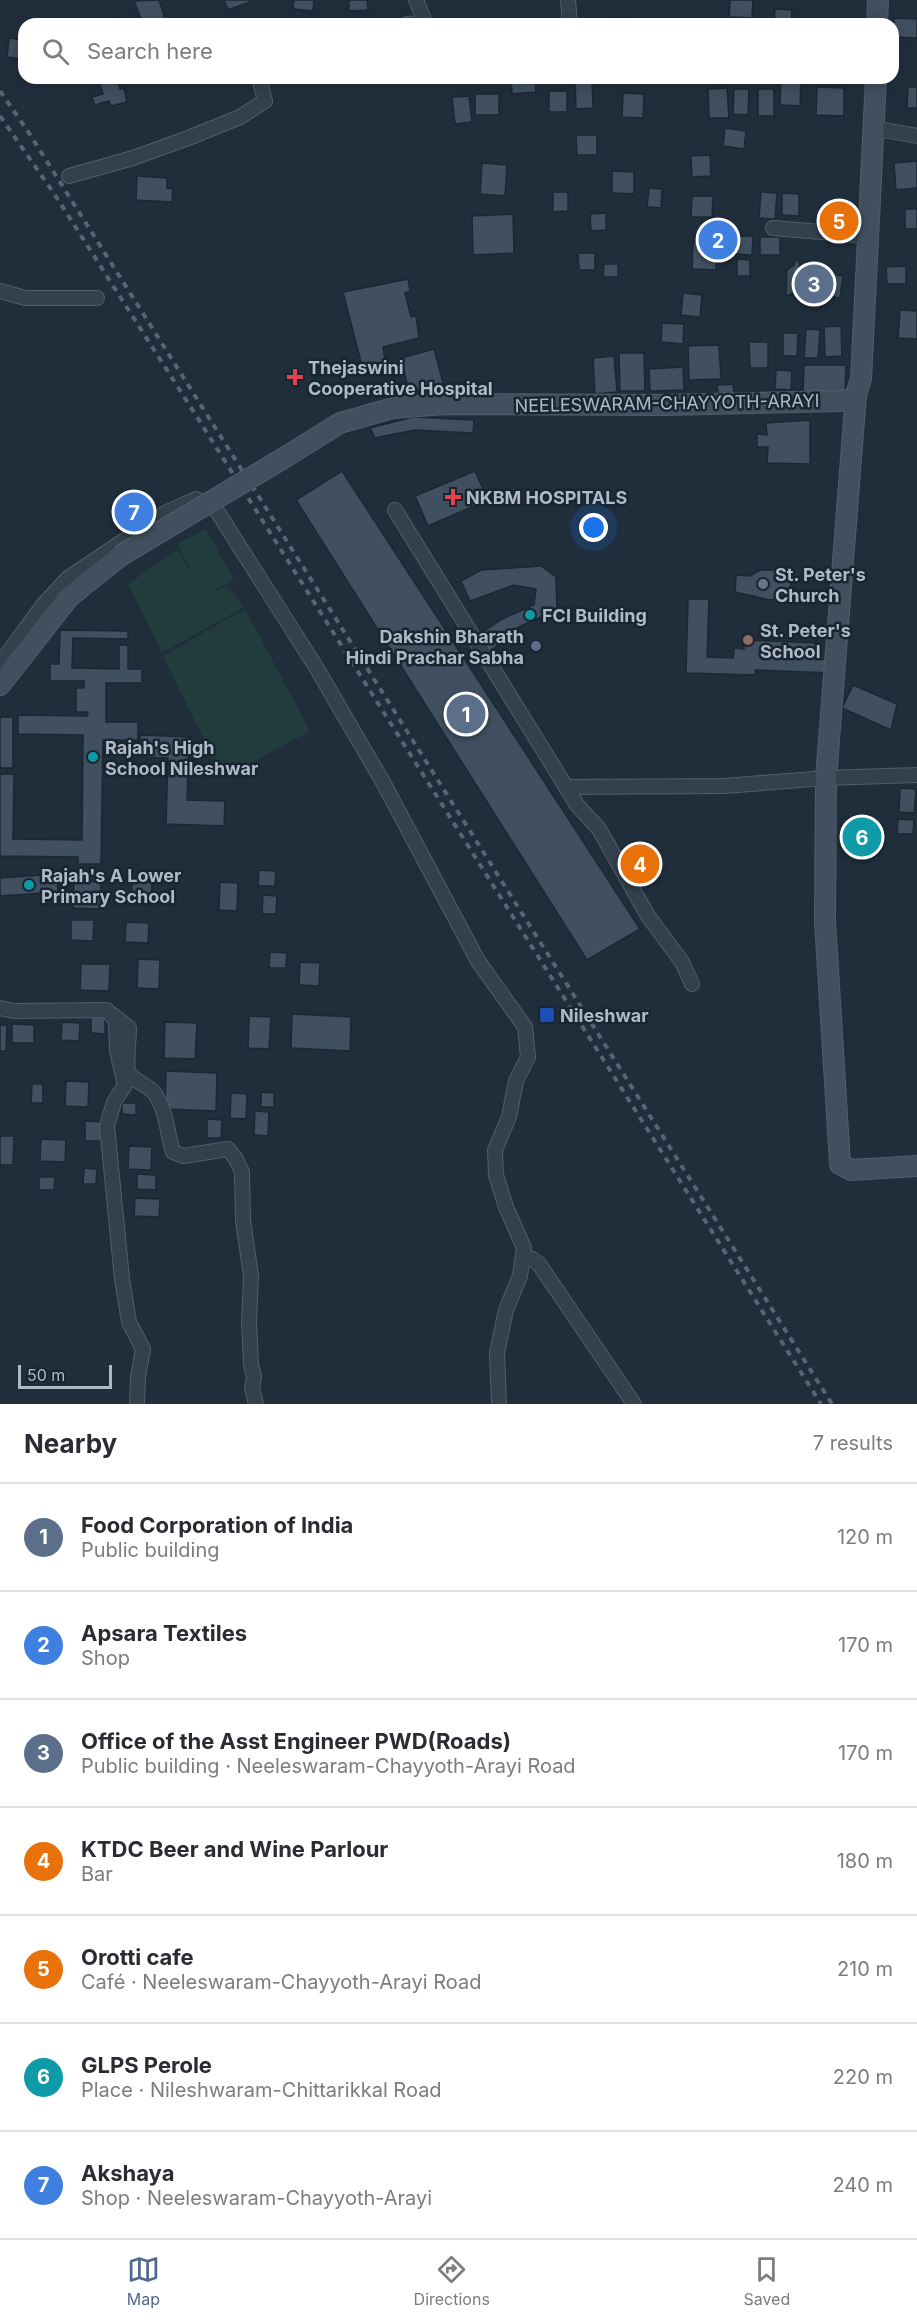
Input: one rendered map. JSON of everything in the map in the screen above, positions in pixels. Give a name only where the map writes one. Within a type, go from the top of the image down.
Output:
[{"type":"main road","points":[[877,18],[878,0]]},
{"type":"main road","points":[[876,84],[861,379],[856,395],[826,778],[825,921],[840,1164],[851,1170],[917,1166]]},
{"type":"main road","name":"NEELESWARAM-CHAYYOTH-ARAYI","points":[[0,685],[69,597],[120,556],[340,423],[393,408],[445,404],[664,405],[840,401],[849,400],[856,395]]},
{"type":"street","points":[[416,0],[423,18]]},
{"type":"street","points":[[568,0],[570,18]]},
{"type":"street","points":[[69,176],[133,158],[240,117],[266,101],[262,84]]},
{"type":"street","points":[[875,134],[884,130],[917,136]]},
{"type":"street","points":[[773,228],[869,236]]},
{"type":"street","points":[[0,291],[25,298],[97,298]]},
{"type":"street","points":[[0,664],[43,605],[68,579],[165,513],[196,499],[215,508],[316,667],[384,784],[478,961],[525,1027],[528,1057],[516,1081],[509,1117],[495,1150],[496,1175],[506,1207],[524,1248],[520,1276],[506,1310],[497,1353],[499,1404]]},
{"type":"street","points":[[395,510],[577,805],[599,829],[648,916],[682,962],[692,984]]},
{"type":"street","points":[[566,787],[724,786],[826,778],[917,775]]},
{"type":"street","points":[[0,1008],[14,1011],[107,1010],[129,1028],[129,1072],[136,1081],[146,1084],[155,1093],[164,1114],[173,1152],[183,1156],[228,1149],[236,1159],[242,1172],[243,1221],[250,1276],[250,1353],[254,1377],[252,1389],[256,1404]]},
{"type":"street","points":[[109,1013],[116,1021],[117,1051],[125,1085],[114,1102],[107,1126],[122,1279],[129,1322],[143,1349],[138,1377],[137,1404]]},
{"type":"street","points":[[524,1258],[532,1259],[539,1264],[634,1404]]},
{"type":"green space","points":[[206,529],[234,580],[206,595],[227,586],[244,607],[162,653],[128,584],[177,550],[197,581],[177,544]]},
{"type":"green space","points":[[245,609],[310,731],[223,778],[163,656]]},
{"type":"building","points":[[159,0],[165,18],[141,18],[134,1]]},
{"type":"building","points":[[224,0],[249,0],[250,2],[228,10]]},
{"type":"building","points":[[294,0],[314,0],[313,11],[293,9]]},
{"type":"building","points":[[349,0],[367,0],[368,10],[349,11]]},
{"type":"building","points":[[730,0],[753,0],[752,18],[729,17]]},
{"type":"building","points":[[775,9],[792,10],[791,18],[774,18]]},
{"type":"building","points":[[899,18],[917,19],[917,38],[899,37]]},
{"type":"building","points":[[9,38],[18,39],[18,58],[7,57]]},
{"type":"building","points":[[100,84],[119,84],[120,89],[124,88],[127,102],[111,106],[109,101],[95,105],[92,97],[103,94]]},
{"type":"building","points":[[511,84],[535,84],[536,92],[512,94]]},
{"type":"building","points":[[575,84],[592,84],[593,108],[576,109]]},
{"type":"building","points":[[781,84],[801,84],[800,106],[780,105]]},
{"type":"building","points":[[817,87],[844,88],[844,116],[816,115]]},
{"type":"building","points":[[908,87],[917,87],[917,108],[907,108]]},
{"type":"building","points":[[727,88],[729,118],[709,118],[708,89]]},
{"type":"building","points":[[734,89],[749,89],[748,115],[733,114]]},
{"type":"building","points":[[758,89],[774,89],[774,116],[758,116]]},
{"type":"building","points":[[549,91],[567,91],[567,112],[549,112]]},
{"type":"building","points":[[623,93],[644,94],[643,118],[622,117]]},
{"type":"building","points":[[475,94],[499,94],[499,115],[475,115]]},
{"type":"building","points":[[469,96],[472,122],[455,124],[452,97]]},
{"type":"building","points":[[725,128],[746,131],[744,149],[723,146]]},
{"type":"building","points":[[576,135],[597,135],[597,155],[577,155]]},
{"type":"building","points":[[710,155],[711,176],[692,177],[691,156]]},
{"type":"building","points":[[917,161],[917,188],[896,190],[894,163]]},
{"type":"building","points":[[482,163],[507,165],[505,196],[480,194]]},
{"type":"building","points":[[612,171],[634,172],[634,194],[612,193]]},
{"type":"building","points":[[137,176],[167,178],[167,188],[173,189],[172,202],[136,200]]},
{"type":"building","points":[[649,188],[662,189],[661,208],[647,207]]},
{"type":"building","points":[[553,192],[568,192],[568,211],[553,212]]},
{"type":"building","points":[[761,192],[777,193],[775,219],[759,218]]},
{"type":"building","points":[[782,193],[799,194],[799,216],[782,215]]},
{"type":"building","points":[[692,196],[713,196],[712,217],[691,217]]},
{"type":"building","points":[[905,209],[917,209],[917,229],[905,229]]},
{"type":"building","points":[[828,210],[852,212],[851,232],[827,229]]},
{"type":"building","points":[[606,213],[606,230],[591,231],[590,214]]},
{"type":"building","points":[[513,214],[514,253],[473,255],[472,216]]},
{"type":"building","points":[[736,236],[753,236],[752,255],[735,254]]},
{"type":"building","points":[[760,237],[780,237],[780,255],[760,255]]},
{"type":"building","points":[[693,242],[717,243],[716,270],[692,269]]},
{"type":"building","points":[[578,253],[595,253],[595,270],[579,270]]},
{"type":"building","points":[[737,259],[750,260],[750,276],[737,276]]},
{"type":"building","points":[[795,260],[799,261],[800,269],[843,276],[840,298],[806,292],[786,296],[787,270],[794,265]]},
{"type":"building","points":[[604,264],[618,264],[618,277],[603,277]]},
{"type":"building","points":[[906,266],[906,284],[887,284],[886,267]]},
{"type":"building","points":[[408,279],[410,291],[405,293],[411,317],[416,316],[419,338],[383,347],[386,366],[363,370],[343,292]]},
{"type":"building","points":[[683,293],[702,295],[700,317],[681,315]]},
{"type":"building","points":[[900,310],[917,311],[917,339],[898,338]]},
{"type":"building","points":[[662,323],[684,324],[683,344],[661,342]]},
{"type":"building","points":[[841,326],[842,356],[825,357],[824,327]]},
{"type":"building","points":[[806,329],[820,330],[818,358],[804,358]]},
{"type":"building","points":[[783,333],[798,333],[797,356],[783,356]]},
{"type":"building","points":[[749,342],[768,342],[768,368],[750,368]]},
{"type":"building","points":[[719,345],[721,379],[689,380],[688,346]]},
{"type":"building","points":[[434,349],[444,386],[409,392],[401,358]]},
{"type":"building","points":[[619,353],[644,353],[645,391],[620,391]]},
{"type":"building","points":[[614,356],[617,392],[595,394],[593,358]]},
{"type":"building","points":[[804,365],[846,365],[845,393],[803,393]]},
{"type":"building","points":[[683,367],[684,390],[650,391],[649,369]]},
{"type":"building","points":[[776,370],[792,371],[791,390],[775,389]]},
{"type":"building","points":[[733,384],[734,394],[718,395],[717,385]]},
{"type":"building","points":[[413,417],[474,420],[473,433],[415,430],[375,438],[370,428]]},
{"type":"building","points":[[810,420],[810,464],[767,463],[768,447],[757,447],[757,434],[767,435],[766,423]]},
{"type":"building","points":[[342,471],[640,929],[587,960],[296,500]]},
{"type":"building","name":"NKBM HOSPITALS","points":[[475,471],[488,500],[428,526],[415,496]]},
{"type":"building","name":"FCI Building","points":[[541,566],[556,577],[557,610],[519,627],[485,656],[477,636],[502,619],[534,605],[536,589],[514,585],[470,601],[461,581],[481,570]]},
{"type":"building","name":"St. Peter's Church","points":[[760,570],[773,570],[790,578],[791,590],[779,598],[770,600],[735,592],[736,575],[750,576]]},
{"type":"building","name":"St. Peter's School","points":[[688,599],[709,599],[707,657],[733,658],[734,648],[744,649],[744,640],[819,643],[819,659],[832,660],[832,673],[755,670],[755,675],[686,673]]},
{"type":"building","name":"Rajah's High School Nileshwar","points":[[60,630],[128,631],[128,639],[73,638],[72,668],[119,669],[119,645],[128,645],[128,669],[142,669],[142,683],[106,683],[106,722],[138,722],[138,740],[103,740],[101,864],[78,864],[78,857],[0,856],[0,774],[14,774],[13,839],[82,840],[83,735],[18,734],[18,715],[87,716],[88,712],[76,712],[76,688],[84,688],[84,681],[50,681],[50,664],[59,664]]},
{"type":"building","points":[[853,685],[897,704],[891,730],[842,708]]},
{"type":"building","points":[[0,717],[13,717],[13,768],[0,768]]},
{"type":"building","name":"Rajah's High School Nileshwar","points":[[140,735],[189,737],[187,800],[225,801],[224,826],[166,824],[168,758],[140,757]]},
{"type":"building","points":[[900,788],[916,789],[914,813],[899,812]]},
{"type":"building","points":[[898,819],[914,820],[913,834],[897,834]]},
{"type":"building","points":[[841,826],[884,826],[884,848],[841,848]]},
{"type":"building","points":[[259,870],[276,871],[275,886],[258,886]]},
{"type":"building","name":"Rajah's A Lower Primary School","points":[[57,874],[58,892],[0,896],[0,878]]},
{"type":"building","points":[[74,881],[101,882],[100,909],[73,908]]},
{"type":"building","points":[[132,881],[152,882],[151,899],[132,898]]},
{"type":"building","points":[[220,882],[238,883],[237,911],[219,910]]},
{"type":"building","points":[[263,895],[277,896],[276,914],[262,914]]},
{"type":"building","points":[[71,920],[94,920],[93,941],[71,940]]},
{"type":"building","points":[[126,922],[149,923],[148,943],[125,942]]},
{"type":"building","points":[[270,952],[287,953],[286,968],[269,968]]},
{"type":"building","points":[[138,959],[160,960],[159,989],[137,988]]},
{"type":"building","points":[[300,962],[320,963],[319,986],[299,985]]},
{"type":"building","points":[[81,964],[110,964],[109,991],[80,990]]},
{"type":"building","points":[[292,1014],[351,1017],[350,1051],[291,1048]]},
{"type":"building","points":[[249,1016],[271,1017],[269,1049],[248,1048]]},
{"type":"building","points":[[91,1017],[105,1017],[105,1034],[91,1033]]},
{"type":"building","points":[[62,1022],[80,1023],[79,1041],[61,1040]]},
{"type":"building","points":[[165,1022],[197,1023],[195,1059],[164,1058]]},
{"type":"building","points":[[12,1024],[34,1025],[34,1043],[12,1043]]},
{"type":"building","points":[[0,1025],[7,1025],[6,1051],[0,1051]]},
{"type":"building","points":[[166,1071],[217,1073],[216,1111],[165,1109]]},
{"type":"building","points":[[66,1081],[89,1082],[88,1107],[65,1106]]},
{"type":"building","points":[[32,1084],[43,1084],[43,1103],[31,1103]]},
{"type":"building","points":[[261,1092],[274,1093],[274,1107],[261,1107]]},
{"type":"building","points":[[231,1093],[247,1094],[246,1119],[230,1118]]},
{"type":"building","points":[[122,1103],[136,1103],[136,1115],[122,1114]]},
{"type":"building","points":[[255,1111],[269,1112],[268,1136],[254,1135]]},
{"type":"building","points":[[207,1119],[222,1120],[221,1138],[207,1138]]},
{"type":"building","points":[[85,1121],[102,1122],[101,1141],[85,1141]]},
{"type":"building","points":[[0,1136],[14,1136],[13,1165],[0,1165]]},
{"type":"building","points":[[41,1139],[66,1140],[65,1162],[40,1161]]},
{"type":"building","points":[[129,1146],[152,1147],[151,1170],[128,1169]]},
{"type":"building","points":[[84,1168],[97,1169],[96,1184],[83,1184]]},
{"type":"building","points":[[137,1174],[156,1175],[156,1190],[137,1189]]},
{"type":"building","points":[[39,1177],[55,1177],[54,1190],[39,1190]]},
{"type":"building","points":[[135,1198],[160,1199],[159,1217],[134,1216]]},
{"type":"railway","points":[[0,91],[29,133],[832,1404]]},
{"type":"railway","points":[[0,116],[55,195],[197,417],[821,1404]]},
{"type":"place","name":"Orotti cafe","points":[[839,221]]},
{"type":"place","name":"Apsara Textiles","points":[[718,240]]},
{"type":"place","name":"Office of the Asst Engineer PWD(Roads)","points":[[814,284]]},
{"type":"place","name":"Thejaswini Cooperative Hospital","points":[[295,377]]},
{"type":"place","name":"NKBM HOSPITALS","points":[[453,497]]},
{"type":"place","name":"Akshaya","points":[[134,512]]},
{"type":"place","name":"St. Peter's Church","points":[[763,584]]},
{"type":"place","name":"FCI Building","points":[[530,615]]},
{"type":"place","name":"St. Peter's School","points":[[748,640]]},
{"type":"place","name":"Dakshin Bharath Hindi Prachar Sabha","points":[[536,646]]},
{"type":"place","name":"Food Corporation of India","points":[[466,714]]},
{"type":"place","name":"Rajah's High School Nileshwar","points":[[93,757]]},
{"type":"place","name":"GLPS Perole","points":[[862,837]]},
{"type":"place","name":"KTDC Beer and Wine Parlour","points":[[640,864]]},
{"type":"place","name":"Rajah's A Lower Primary School","points":[[29,885]]},
{"type":"place","name":"Nileshwar","points":[[547,1015]]}]
